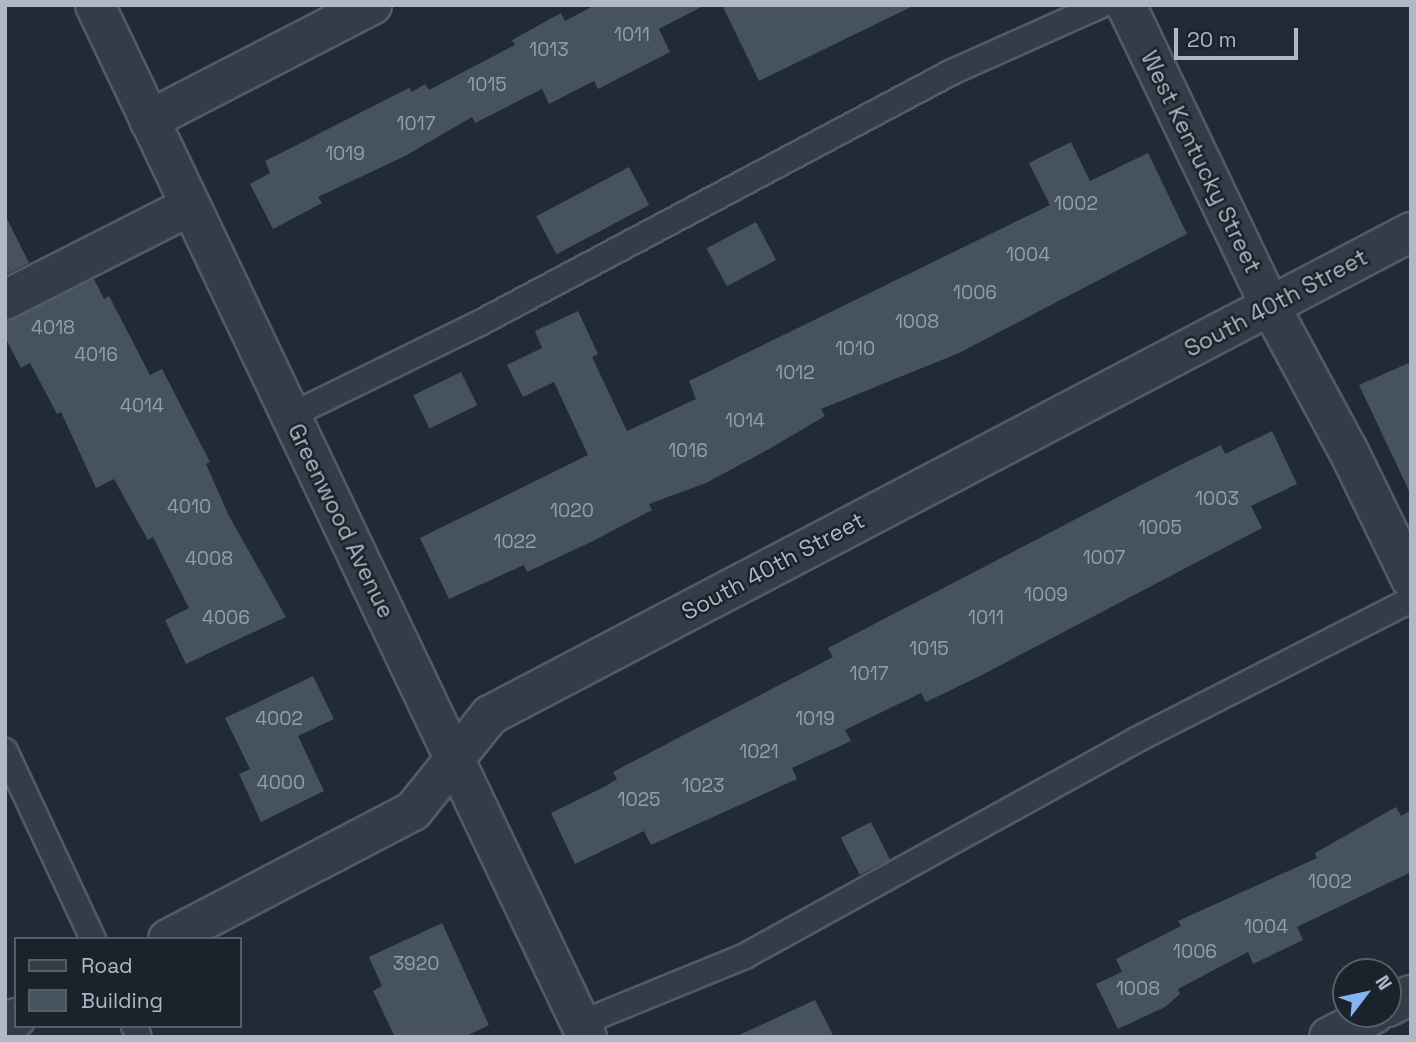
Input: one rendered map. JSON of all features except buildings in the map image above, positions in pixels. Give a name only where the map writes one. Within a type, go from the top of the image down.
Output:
[{"type":"street","name":"Greenwood Avenue","points":[[94,5],[584,1030]]},
{"type":"street","points":[[149,120],[372,5]]},
{"type":"street","name":"West Kentucky Street","points":[[1126,5],[1270,306],[1348,450],[1411,579]]},
{"type":"street","points":[[5,300],[190,206]]},
{"type":"street","name":"South 40th Street","points":[[171,937],[413,811],[490,715],[1411,232]]},
{"type":"street","points":[[1329,1037],[1347,1028]]},
{"type":"lane","points":[[290,416],[478,324],[952,72],[1102,5]]},
{"type":"lane","points":[[584,1030],[745,956],[1136,740],[1411,600]]},
{"type":"lane","points":[[5,751],[92,937]]}]
